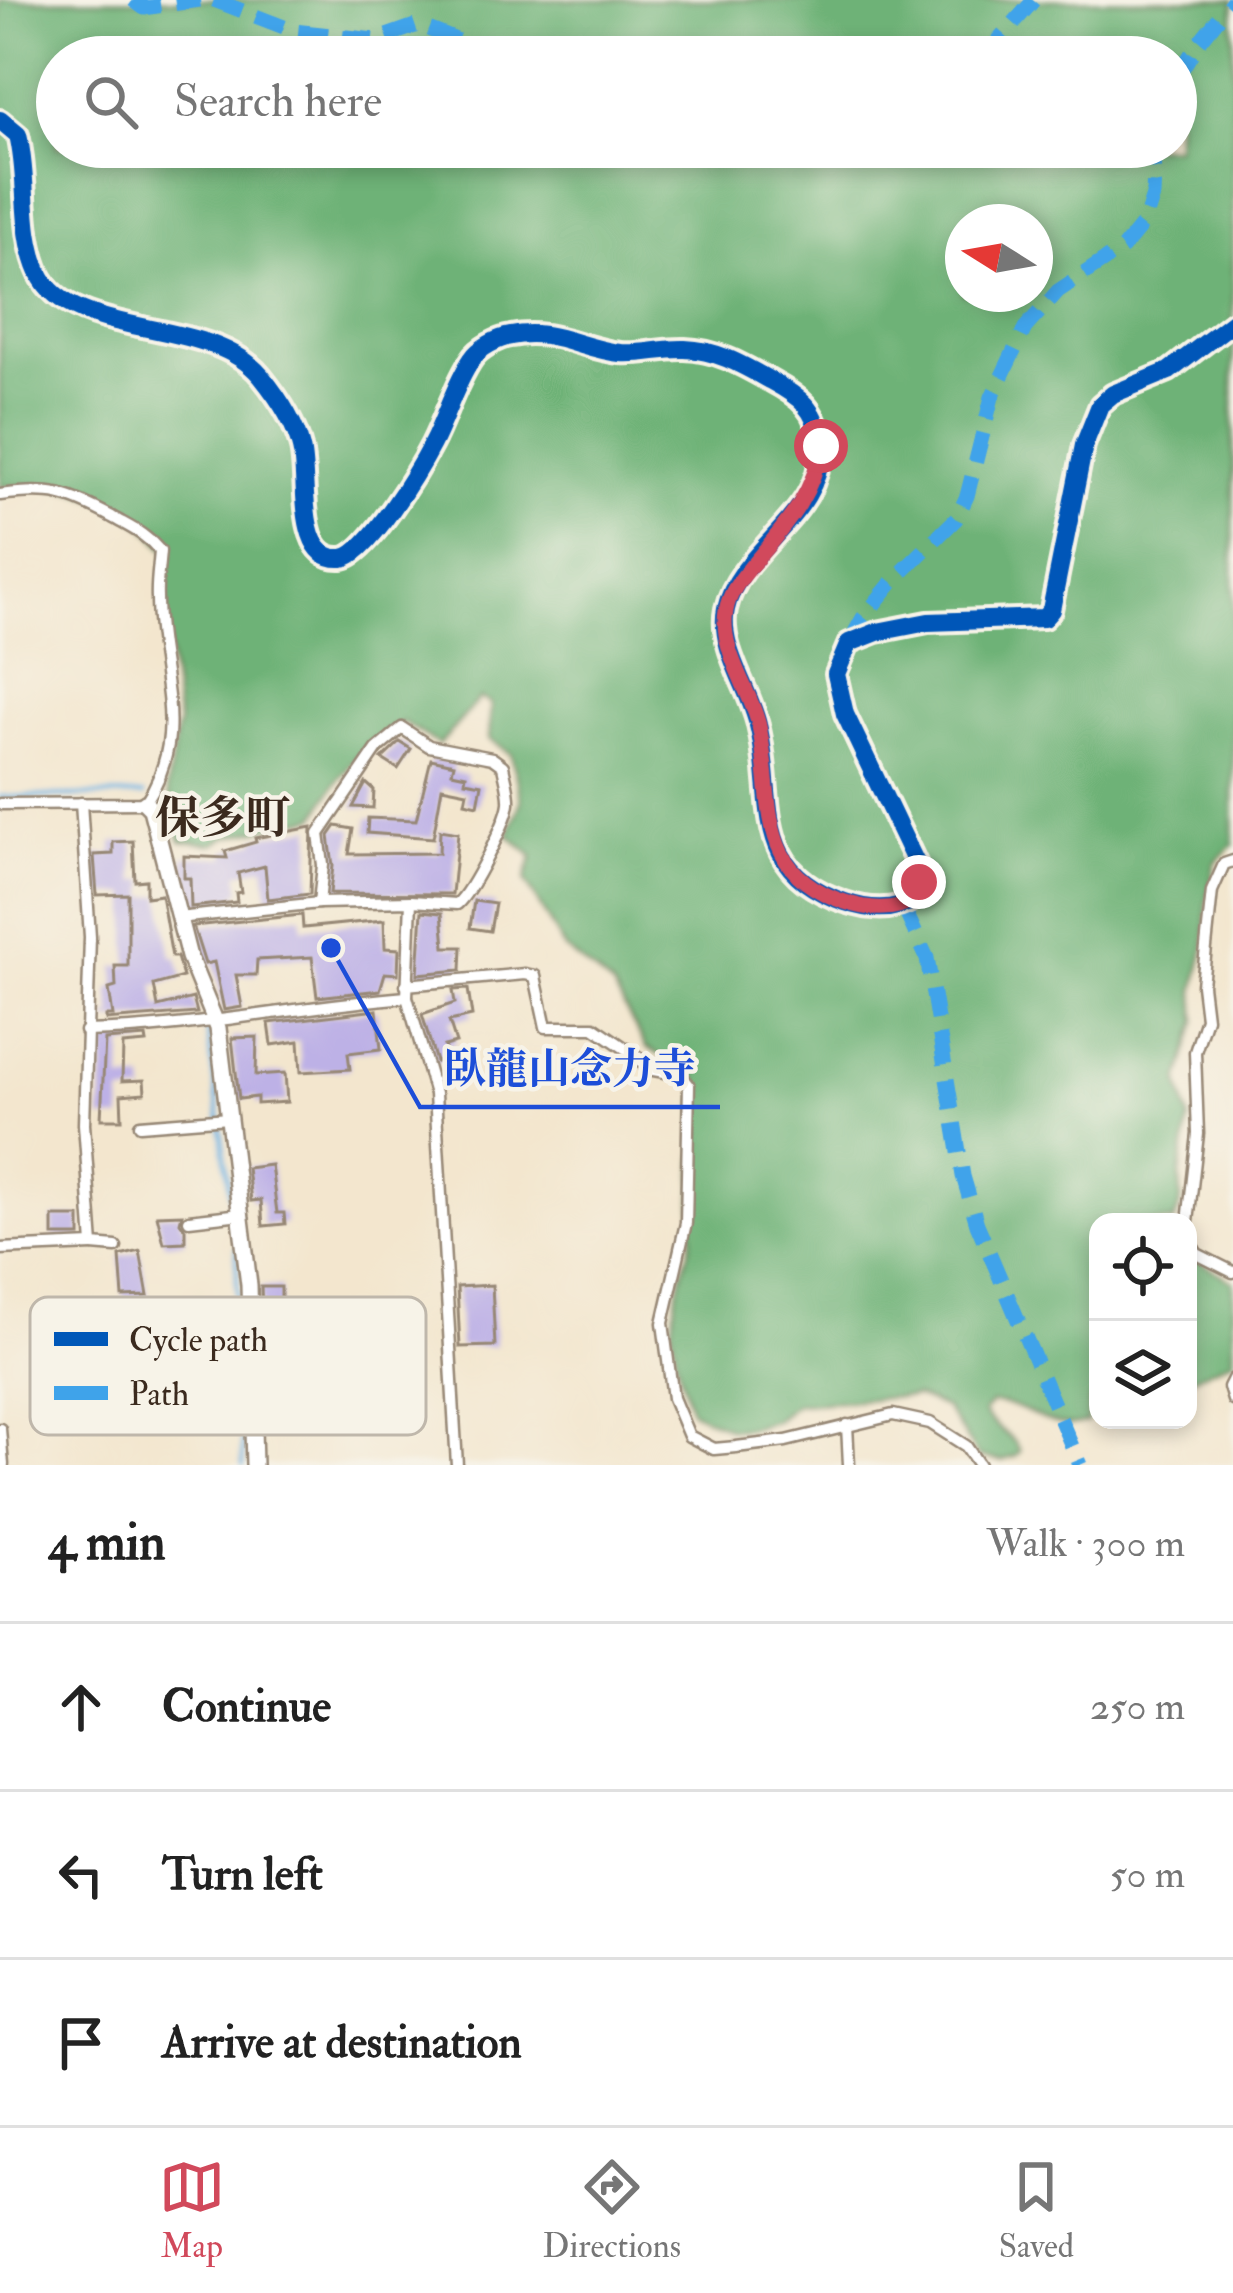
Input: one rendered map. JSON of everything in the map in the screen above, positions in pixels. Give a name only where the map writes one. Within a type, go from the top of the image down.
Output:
[{"type":"street","points":[[0,120],[18,135],[39,275],[52,292],[94,314],[232,352],[257,371],[286,410],[301,445],[307,524],[322,554],[340,559],[364,547],[430,448],[473,356],[508,336],[560,336],[624,354],[685,349],[712,353],[802,398],[816,420],[821,446],[817,476],[798,510],[735,586],[725,612],[726,626],[759,725],[766,811],[780,854],[801,879],[829,897],[854,905],[903,906],[916,898],[919,882],[917,865],[845,713],[836,674],[842,655],[850,643],[877,632],[928,622],[1044,618],[1051,610],[1084,445],[1100,405],[1113,394],[1169,371],[1233,322]]},
{"type":"street","points":[[0,495],[37,490],[71,495],[148,537],[160,550],[156,600],[172,723],[161,779],[148,799],[215,1022],[221,1119],[241,1214],[249,1297]]},
{"type":"street","points":[[185,918],[320,903],[457,904],[477,880],[509,805],[503,766],[492,758],[429,746],[402,728],[377,749],[319,834],[320,903]]},
{"type":"street","points":[[0,804],[148,799]]},
{"type":"street","points":[[81,802],[90,937],[84,1124],[93,1245]]},
{"type":"street","points":[[1189,1213],[1198,1134],[1196,1052],[1206,1018],[1202,985],[1212,891],[1224,864],[1233,861]]},
{"type":"street","points":[[411,902],[406,991],[435,1094],[457,1465]]},
{"type":"street","points":[[85,1031],[215,1022],[536,976],[546,1028],[594,1027],[648,1069],[686,1079],[692,1093],[686,1223],[663,1323],[667,1370],[689,1436],[714,1449],[787,1441],[893,1415],[930,1424],[966,1446],[979,1465]]},
{"type":"street","points":[[140,1125],[221,1119]]},
{"type":"street","points":[[189,1220],[241,1214]]},
{"type":"street","points":[[0,1249],[116,1247]]},
{"type":"street","points":[[1197,1254],[1233,1272]]},
{"type":"street","points":[[1233,1379],[1229,1387],[1233,1400]]},
{"type":"street","points":[[847,1425],[849,1465]]},
{"type":"street","points":[[0,1429],[3,1465]]},
{"type":"street","points":[[253,1435],[254,1465]]},
{"type":"green space","points":[[0,0],[1233,0],[1233,845],[1215,863],[1195,992],[1197,1021],[1179,1082],[1189,1118],[1177,1213],[1089,1213],[1087,1422],[1061,1424],[991,1403],[984,1412],[987,1418],[1020,1451],[1001,1461],[979,1457],[945,1408],[916,1396],[796,1404],[774,1421],[749,1428],[730,1429],[691,1411],[672,1329],[692,1239],[697,1077],[646,1047],[613,987],[565,949],[525,880],[533,856],[508,835],[521,801],[511,754],[489,739],[491,704],[480,698],[439,745],[403,722],[388,730],[352,762],[316,817],[213,844],[181,841],[167,788],[178,724],[162,600],[167,551],[113,506],[46,487],[0,487]]},
{"type":"green space","points":[[1197,1260],[1233,1281],[1233,1359],[1197,1376]]},
{"type":"building","points":[[400,742],[411,749],[398,769],[382,759]]},
{"type":"building","points":[[431,759],[454,764],[452,772],[482,784],[478,805],[465,802],[467,792],[442,787],[433,838],[367,833],[368,818],[416,820]]},
{"type":"building","points":[[366,783],[374,790],[373,808],[353,807]]},
{"type":"building","points":[[336,826],[353,829],[349,854],[439,853],[440,830],[458,833],[452,894],[330,893],[329,836]]},
{"type":"building","points":[[312,827],[310,894],[268,899],[265,866],[238,873],[241,892],[236,893],[237,902],[191,907],[184,856],[227,858],[225,851],[256,842],[255,838]]},
{"type":"building","points":[[133,841],[135,881],[146,880],[146,897],[161,895],[172,957],[177,957],[183,977],[154,985],[158,1007],[193,998],[197,1013],[106,1020],[113,1016],[109,989],[116,987],[115,966],[128,966],[128,894],[97,895],[94,855],[113,854],[113,842]]},
{"type":"building","points":[[474,901],[495,904],[490,931],[470,928]]},
{"type":"building","points":[[422,911],[442,913],[445,947],[462,947],[461,970],[418,974]]},
{"type":"building","points":[[302,915],[303,928],[384,920],[385,948],[399,949],[398,974],[385,973],[380,990],[317,997],[312,957],[257,960],[256,975],[236,975],[242,1007],[224,1010],[214,962],[205,964],[193,926]]},
{"type":"building","points":[[468,989],[472,1016],[449,1021],[456,1043],[444,1046],[448,1058],[436,1062],[422,1014],[455,1003],[453,990]]},
{"type":"building","points":[[377,1010],[381,1049],[348,1053],[350,1069],[301,1072],[299,1041],[272,1045],[269,1023]]},
{"type":"building","points":[[146,1037],[147,1043],[123,1045],[122,1081],[144,1080],[145,1093],[121,1095],[122,1119],[101,1119],[105,1040]]},
{"type":"building","points":[[257,1037],[256,1075],[285,1073],[287,1102],[257,1104],[257,1097],[239,1099],[232,1038]]},
{"type":"building","points":[[271,1165],[277,1213],[284,1213],[285,1224],[263,1226],[261,1200],[251,1201],[247,1168]]},
{"type":"building","points":[[182,1214],[185,1242],[164,1243],[157,1215]]},
{"type":"building","points":[[53,1217],[80,1217],[80,1236],[53,1236]]},
{"type":"building","points":[[140,1251],[148,1296],[123,1297],[120,1256]]},
{"type":"building","points":[[492,1285],[495,1346],[460,1347],[457,1287]]},
{"type":"building","points":[[261,1287],[281,1287],[281,1297],[261,1297]]},
{"type":"waterway","points":[[0,797],[144,795]]},
{"type":"waterway","points":[[207,1027],[232,1211]]},
{"type":"waterway","points":[[236,1249],[238,1297]]},
{"type":"waterway","points":[[242,1435],[243,1465]]},
{"type":"marked path","points":[[133,0],[144,8],[200,0]]},
{"type":"marked path","points":[[214,0],[294,31],[339,36]]},
{"type":"marked path","points":[[1002,36],[1034,0]]},
{"type":"marked path","points":[[1197,45],[1233,0]]},
{"type":"marked path","points":[[386,36],[418,25],[446,36]]},
{"type":"marked path","points":[[849,643],[893,581],[956,519],[967,496],[992,397],[1025,328],[1058,291],[1123,248],[1145,221],[1153,196],[1154,168]]},
{"type":"marked path","points":[[903,906],[927,958],[963,1176],[977,1224],[1080,1465]]},
{"type":"cycle path","points":[[0,120],[18,135],[29,240],[39,273],[56,295],[80,309],[209,343],[238,357],[261,376],[298,438],[310,533],[327,555],[353,554],[378,528],[426,455],[472,359],[500,339],[540,334],[620,353],[709,352],[798,398],[811,412],[818,431],[819,468],[797,510],[734,587],[726,609],[726,638],[758,725],[772,829],[780,851],[793,871],[814,888],[863,907],[891,908],[916,898],[917,865],[845,714],[836,674],[849,643],[928,622],[1044,618],[1051,610],[1084,445],[1100,405],[1113,394],[1169,371],[1233,322]]},
{"type":"place","name":"臥龍山念力寺","points":[[331,948]]},
{"type":"district","name":"保多町","points":[[223,819]]},
{"type":"route","points":[[821,446],[817,476],[798,510],[735,586],[725,612],[740,679],[759,725],[766,811],[780,854],[801,879],[829,897],[878,908],[903,906],[916,898],[919,882]]}]
